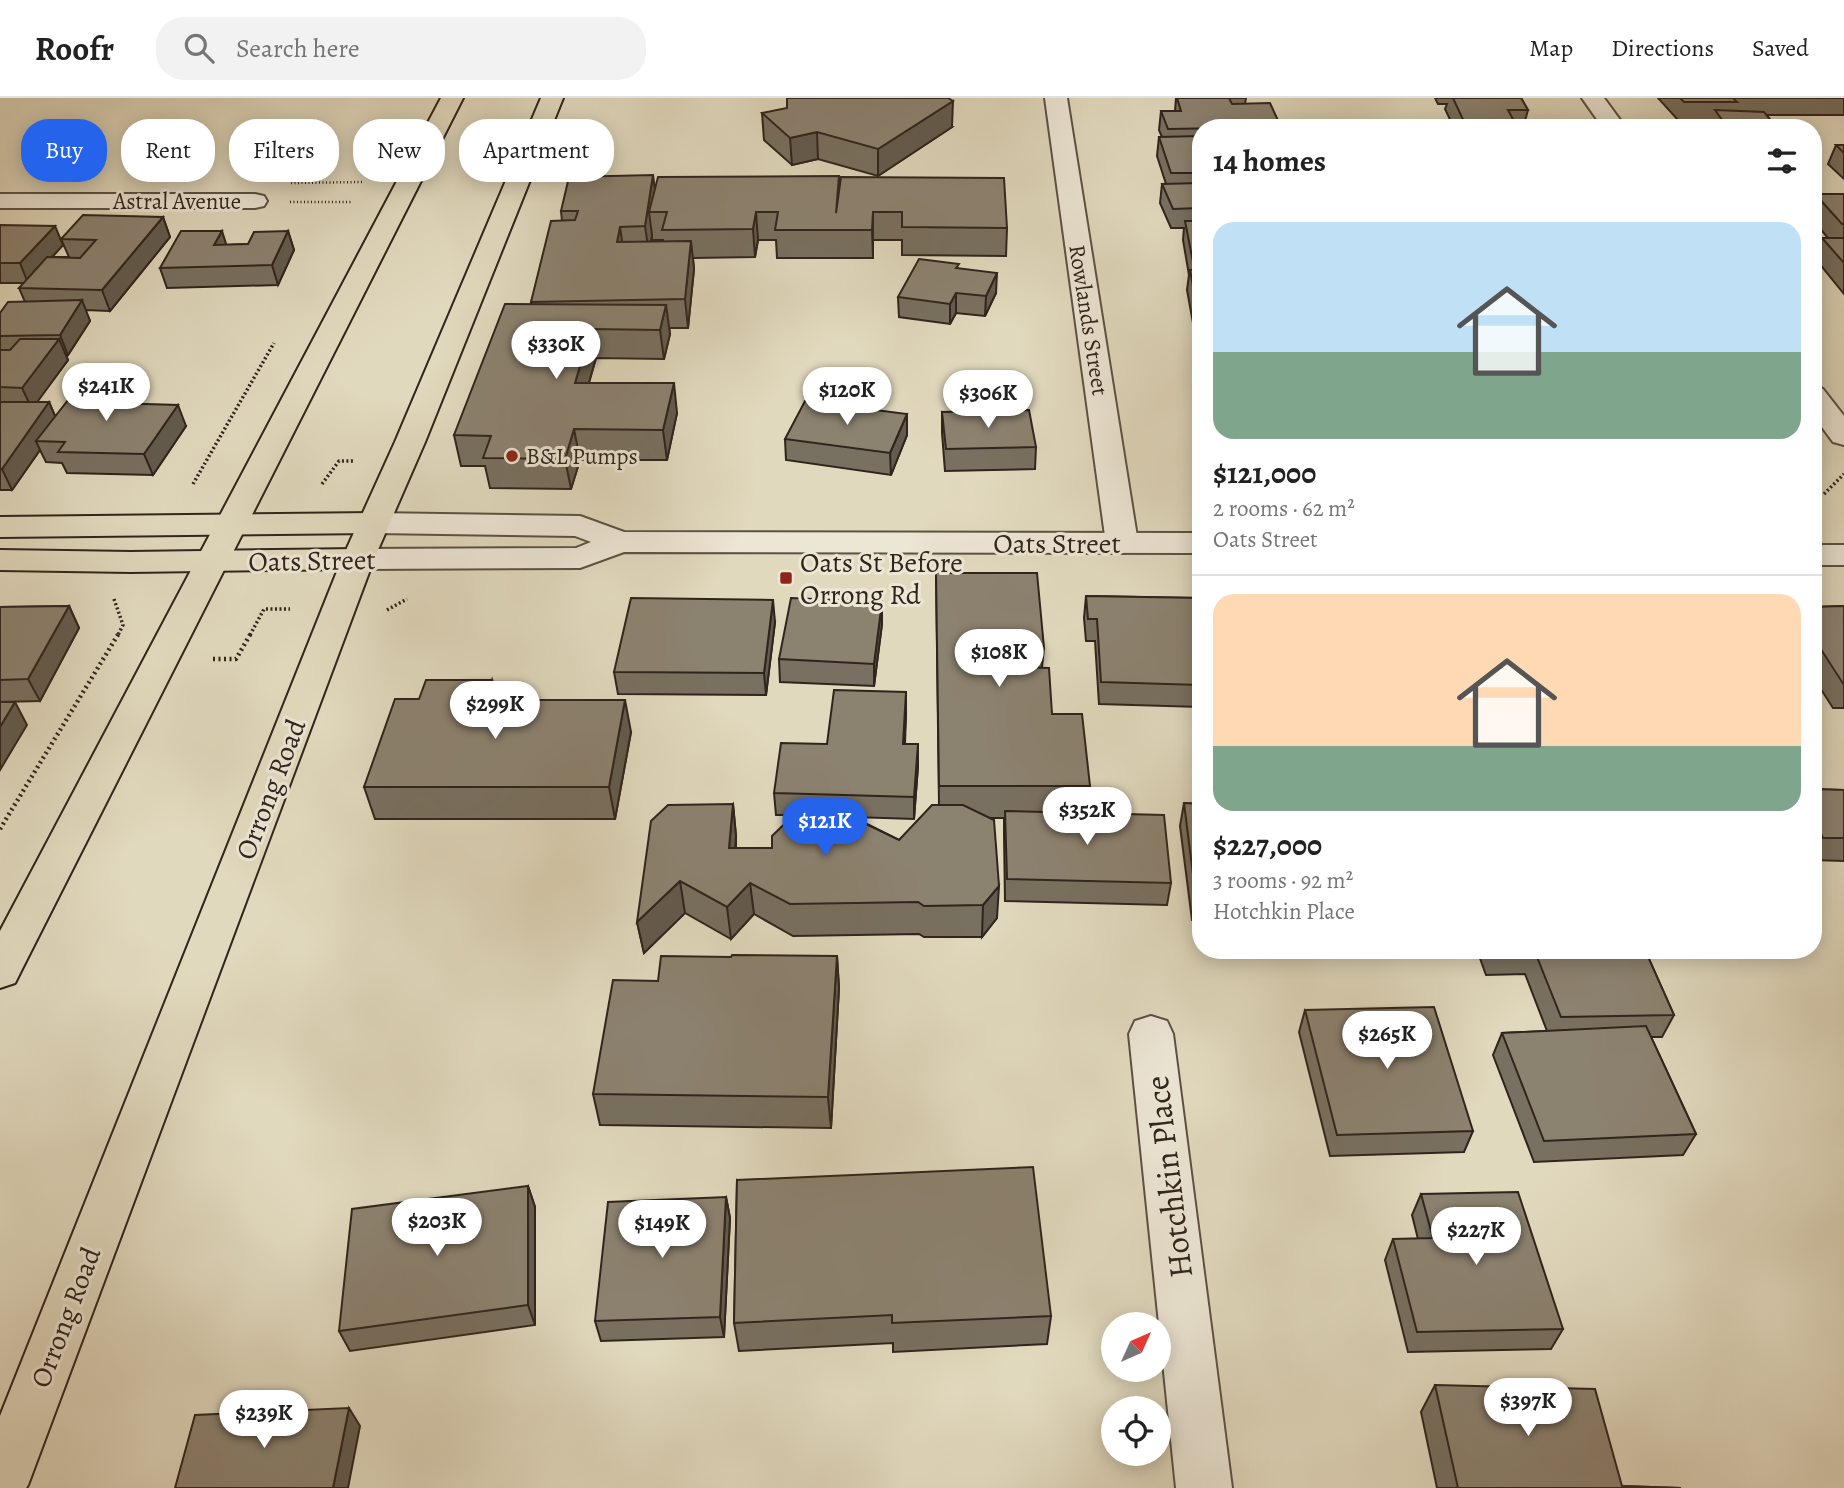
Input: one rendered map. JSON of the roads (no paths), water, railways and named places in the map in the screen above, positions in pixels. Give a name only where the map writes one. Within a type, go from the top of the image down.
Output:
[{"type":"main road","points":[[0,971],[452,98]]},
{"type":"main road","name":"Orrong Road","points":[[0,1485],[366,541],[402,461],[552,98]]},
{"type":"main road","name":"Oats Street","points":[[0,527],[232,524],[366,541]]},
{"type":"main road","name":"Oats Street","points":[[0,559],[212,562],[366,541]]},
{"type":"street","name":"Rowlands Street","points":[[1056,98],[1122,543]]},
{"type":"street","points":[[1593,98],[1608,119]]},
{"type":"street","name":"Astral Avenue","points":[[0,201],[255,201]]},
{"type":"street","points":[[1822,407],[1844,436]]},
{"type":"street","points":[[1822,530],[1844,530]]},
{"type":"street","name":"Oats Street","points":[[366,541],[580,558],[621,542],[1192,543]]},
{"type":"street","points":[[1822,555],[1844,555]]},
{"type":"street","name":"Hotchkin Place","points":[[1151,1034],[1204,1488]]},
{"type":"place","name":"B&L Pumps","points":[[512,456]]},
{"type":"place","name":"Oats St Before Orrong Rd","points":[[786,578]]}]
